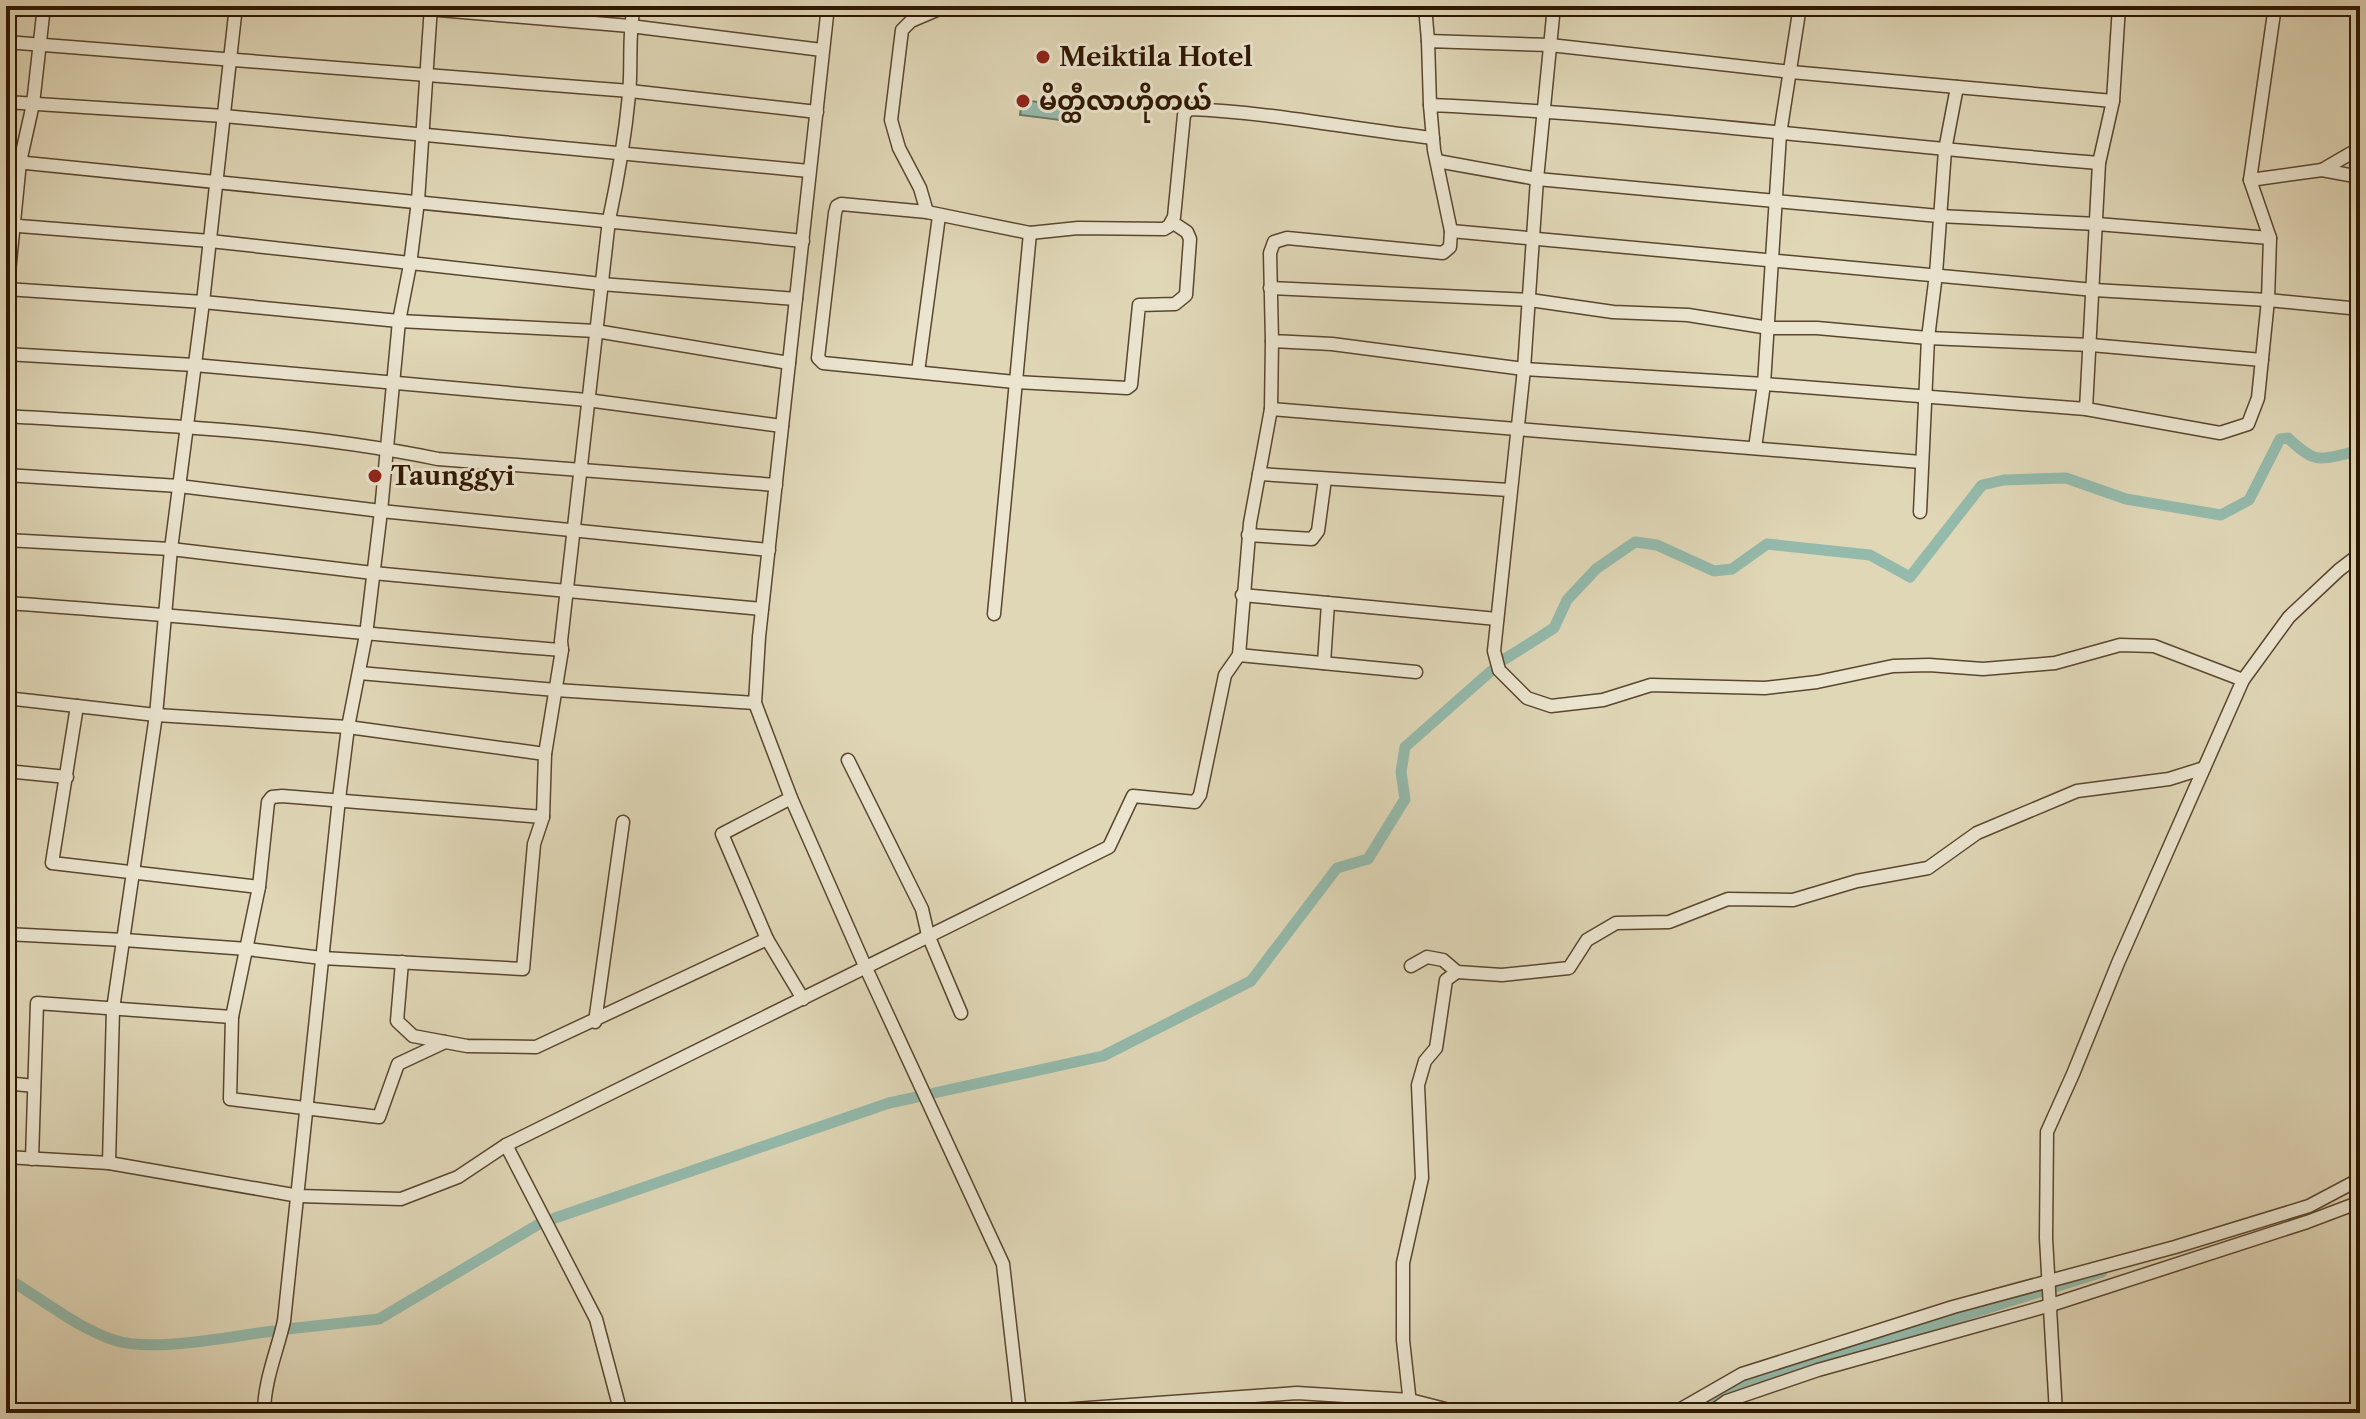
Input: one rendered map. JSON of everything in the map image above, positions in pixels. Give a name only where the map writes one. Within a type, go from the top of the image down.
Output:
[{"type":"street","points":[[6,302],[9,225],[33,104],[44,6]]},
{"type":"street","points":[[109,1163],[113,1009],[156,715],[171,549],[203,302],[236,6]]},
{"type":"street","points":[[391,6],[630,26],[822,50]]},
{"type":"street","points":[[6,934],[247,949],[322,958],[523,969],[534,844],[543,817],[545,754],[562,650],[601,284],[630,91],[630,26],[634,6]]},
{"type":"street","points":[[828,6],[762,609],[755,703],[791,798],[865,966],[1003,1264],[1020,1413],[1297,1393],[1461,1413]]},
{"type":"street","points":[[918,372],[933,214],[899,148],[891,120],[902,30],[911,21],[946,6]]},
{"type":"street","points":[[6,1157],[109,1163],[299,1196],[401,1199],[458,1177],[506,1145],[1109,847],[1133,796],[1195,802],[1200,795],[1225,675],[1239,655],[1248,535],[1271,409],[1270,253],[1274,242],[1287,238],[1443,253],[1450,247],[1451,231],[1433,138],[1425,6]]},
{"type":"street","points":[[1554,6],[1537,179],[1524,369],[1494,651],[1499,670],[1527,698],[1551,706],[1603,700],[1651,685],[1765,688],[1817,682],[1893,666],[1983,669],[2055,663],[2120,645],[2154,646],[2243,680]]},
{"type":"street","points":[[1755,448],[1769,328],[1780,134],[1800,6]]},
{"type":"street","points":[[2086,409],[2099,163],[2113,101],[2119,6]]},
{"type":"street","points":[[1272,341],[1332,344],[1524,369],[2086,409],[2220,433],[2248,424],[2258,398],[2268,300],[2270,238],[2250,180],[2275,6]]},
{"type":"street","points":[[264,1413],[264,1389],[284,1321],[339,799],[348,727],[366,635],[399,321],[418,201],[431,7]]},
{"type":"street","points":[[1428,41],[1550,45],[1791,72],[2113,101]]},
{"type":"street","points":[[6,42],[630,91],[817,112]]},
{"type":"street","points":[[1920,512],[1928,338],[1945,150],[1957,87]]},
{"type":"street","points":[[6,102],[224,116],[809,171]]},
{"type":"street","points":[[1430,105],[1545,110],[2099,163]]},
{"type":"street","points":[[1172,222],[1187,232],[1190,239],[1186,295],[1175,304],[1139,305],[1131,385],[1118,389],[1015,382],[823,363],[818,358],[837,206],[841,204],[933,214],[1030,233],[1078,228],[1164,229],[1172,222],[1184,115],[1189,109],[1258,114],[1433,138]]},
{"type":"street","points":[[2322,170],[2360,148]]},
{"type":"street","points":[[6,161],[803,241]]},
{"type":"street","points":[[1437,161],[1537,179],[1939,216],[2097,224],[2270,238]]},
{"type":"street","points":[[2250,180],[2322,170],[2360,177]]},
{"type":"street","points":[[9,225],[210,241],[601,284],[796,299]]},
{"type":"street","points":[[1451,231],[1533,241],[1774,259],[2094,290],[2268,300],[2360,309]]},
{"type":"street","points":[[994,614],[1030,233]]},
{"type":"street","points":[[1270,288],[1530,300],[1613,312],[1688,315],[1769,328],[1817,328],[1928,338],[2091,345],[2262,360]]},
{"type":"street","points":[[6,289],[203,302],[399,321],[596,331],[789,363]]},
{"type":"street","points":[[6,354],[194,365],[587,400],[782,426]]},
{"type":"street","points":[[1271,409],[1921,462]]},
{"type":"street","points":[[6,416],[186,427],[386,448],[438,459],[776,485]]},
{"type":"street","points":[[1259,474],[1509,490]]},
{"type":"street","points":[[6,475],[179,486],[381,511],[769,550]]},
{"type":"street","points":[[1248,535],[1312,539],[1318,531],[1325,479]]},
{"type":"street","points":[[6,540],[171,549],[373,573],[762,609]]},
{"type":"street","points":[[2056,1413],[2048,1281],[2047,1132],[2243,680],[2289,617],[2360,554]]},
{"type":"street","points":[[1242,595],[1497,619]]},
{"type":"street","points":[[6,603],[165,614],[366,635],[562,650]]},
{"type":"street","points":[[1324,663],[1328,603]]},
{"type":"street","points":[[1239,655],[1416,672]]},
{"type":"street","points":[[359,673],[755,703]]},
{"type":"street","points":[[6,698],[156,715],[348,727],[545,754]]},
{"type":"street","points":[[77,706],[52,863],[259,887]]},
{"type":"street","points":[[848,760],[922,909],[928,935],[961,1013]]},
{"type":"street","points":[[1411,966],[1427,957],[1443,960],[1457,972],[1502,975],[1569,968],[1587,940],[1616,923],[1669,922],[1728,899],[1793,900],[1857,881],[1928,868],[1977,833],[2077,791],[2169,779],[2204,768]]},
{"type":"street","points":[[6,771],[67,777]]},
{"type":"street","points":[[445,1042],[398,1064],[379,1117],[230,1099],[232,1017],[259,887],[268,802],[272,797],[339,799],[543,817]]},
{"type":"street","points":[[791,798],[722,834],[767,939],[803,999]]},
{"type":"street","points":[[595,1022],[623,822]]},
{"type":"street","points":[[402,962],[397,1021],[413,1036],[467,1046],[536,1047],[767,939]]},
{"type":"street","points":[[1410,1406],[1401,1287],[1403,1263],[1422,1178],[1418,1085],[1425,1061],[1436,1048],[1446,980],[1457,972]]},
{"type":"street","points":[[32,1159],[37,1003],[232,1017]]},
{"type":"street","points":[[6,1083],[34,1086]]},
{"type":"street","points":[[506,1145],[596,1319],[621,1413]]},
{"type":"street","points":[[1674,1413],[1742,1374],[1926,1315],[2175,1247],[2309,1206],[2360,1179]]},
{"type":"street","points":[[1710,1413],[1727,1401],[1818,1370],[2051,1303],[2307,1222],[2360,1202]]},
{"type":"street","points":[[1215,1399],[1215,1413]]},
{"type":"shaded area","points":[[1042,93],[1053,95],[1053,104],[1069,105],[1068,121],[1020,115],[1022,100],[1038,102]]},
{"type":"waterway","points":[[1505,659],[1554,628],[1567,600],[1596,569],[1635,542],[1657,545],[1714,571],[1732,569],[1767,544],[1870,555],[1910,577],[1982,485],[2004,480],[2066,478],[2126,499],[2221,515],[2249,500],[2280,439],[2288,438],[2318,458],[2354,452],[2360,457]]},
{"type":"waterway","points":[[934,1093],[1103,1056],[1251,981],[1337,868],[1368,859],[1405,799],[1401,772],[1405,747],[1491,671]]},
{"type":"waterway","points":[[555,1218],[889,1103],[917,1097]]},
{"type":"waterway","points":[[287,1329],[379,1319],[539,1224]]},
{"type":"waterway","points":[[1690,1413],[1717,1394],[2102,1272]]},
{"type":"waterway","points":[[6,1282],[13,1282],[88,1329],[130,1344],[170,1344],[273,1331]]},
{"type":"place","name":"Meiktila Hotel","points":[[1043,57]]},
{"type":"place","name":"မိတ္ထီလာဟိုတယ်","points":[[1023,101]]},
{"type":"place","name":"Taunggyi","points":[[375,476]]}]
